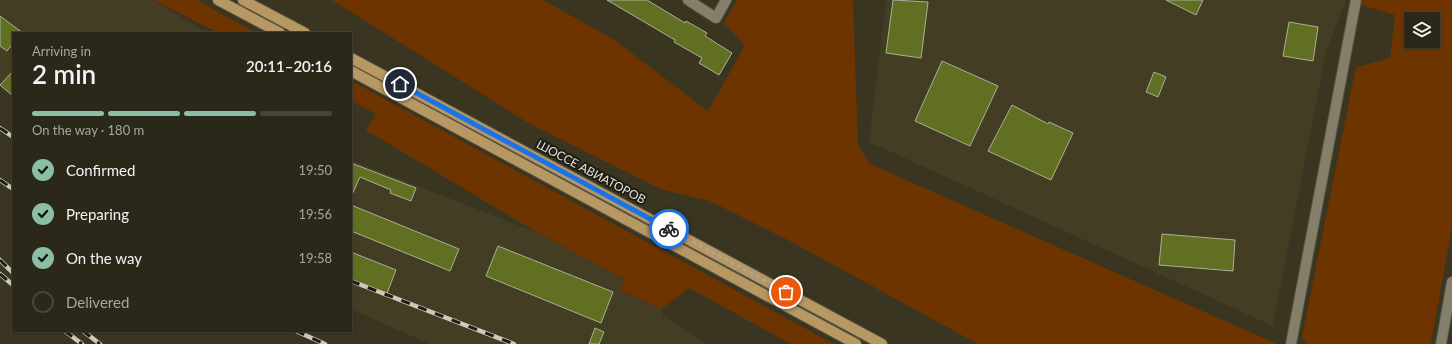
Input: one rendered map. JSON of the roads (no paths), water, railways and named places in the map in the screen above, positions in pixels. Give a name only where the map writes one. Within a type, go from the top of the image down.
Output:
[{"type":"main road","points":[[218,0],[278,32]]},
{"type":"main road","points":[[243,0],[303,32]]},
{"type":"main road","name":"ШОССЕ АВИАТОРОВ","points":[[352,59],[882,344]]},
{"type":"main road","name":"ШОССЕ АВИАТОРОВ","points":[[352,72],[856,344]]},
{"type":"street","points":[[688,0],[716,18],[726,0]]},
{"type":"street","points":[[1291,344],[1356,0]]},
{"type":"street","points":[[1441,344],[1452,282]]},
{"type":"railway","points":[[0,128],[12,136]]},
{"type":"railway","points":[[0,180],[12,188]]},
{"type":"railway","points":[[0,260],[12,272]]},
{"type":"railway","points":[[0,274],[12,284]]},
{"type":"railway","points":[[352,281],[514,344]]},
{"type":"railway","points":[[66,332],[82,344]]},
{"type":"railway","points":[[84,332],[100,344]]},
{"type":"railway","points":[[298,332],[325,344]]}]
